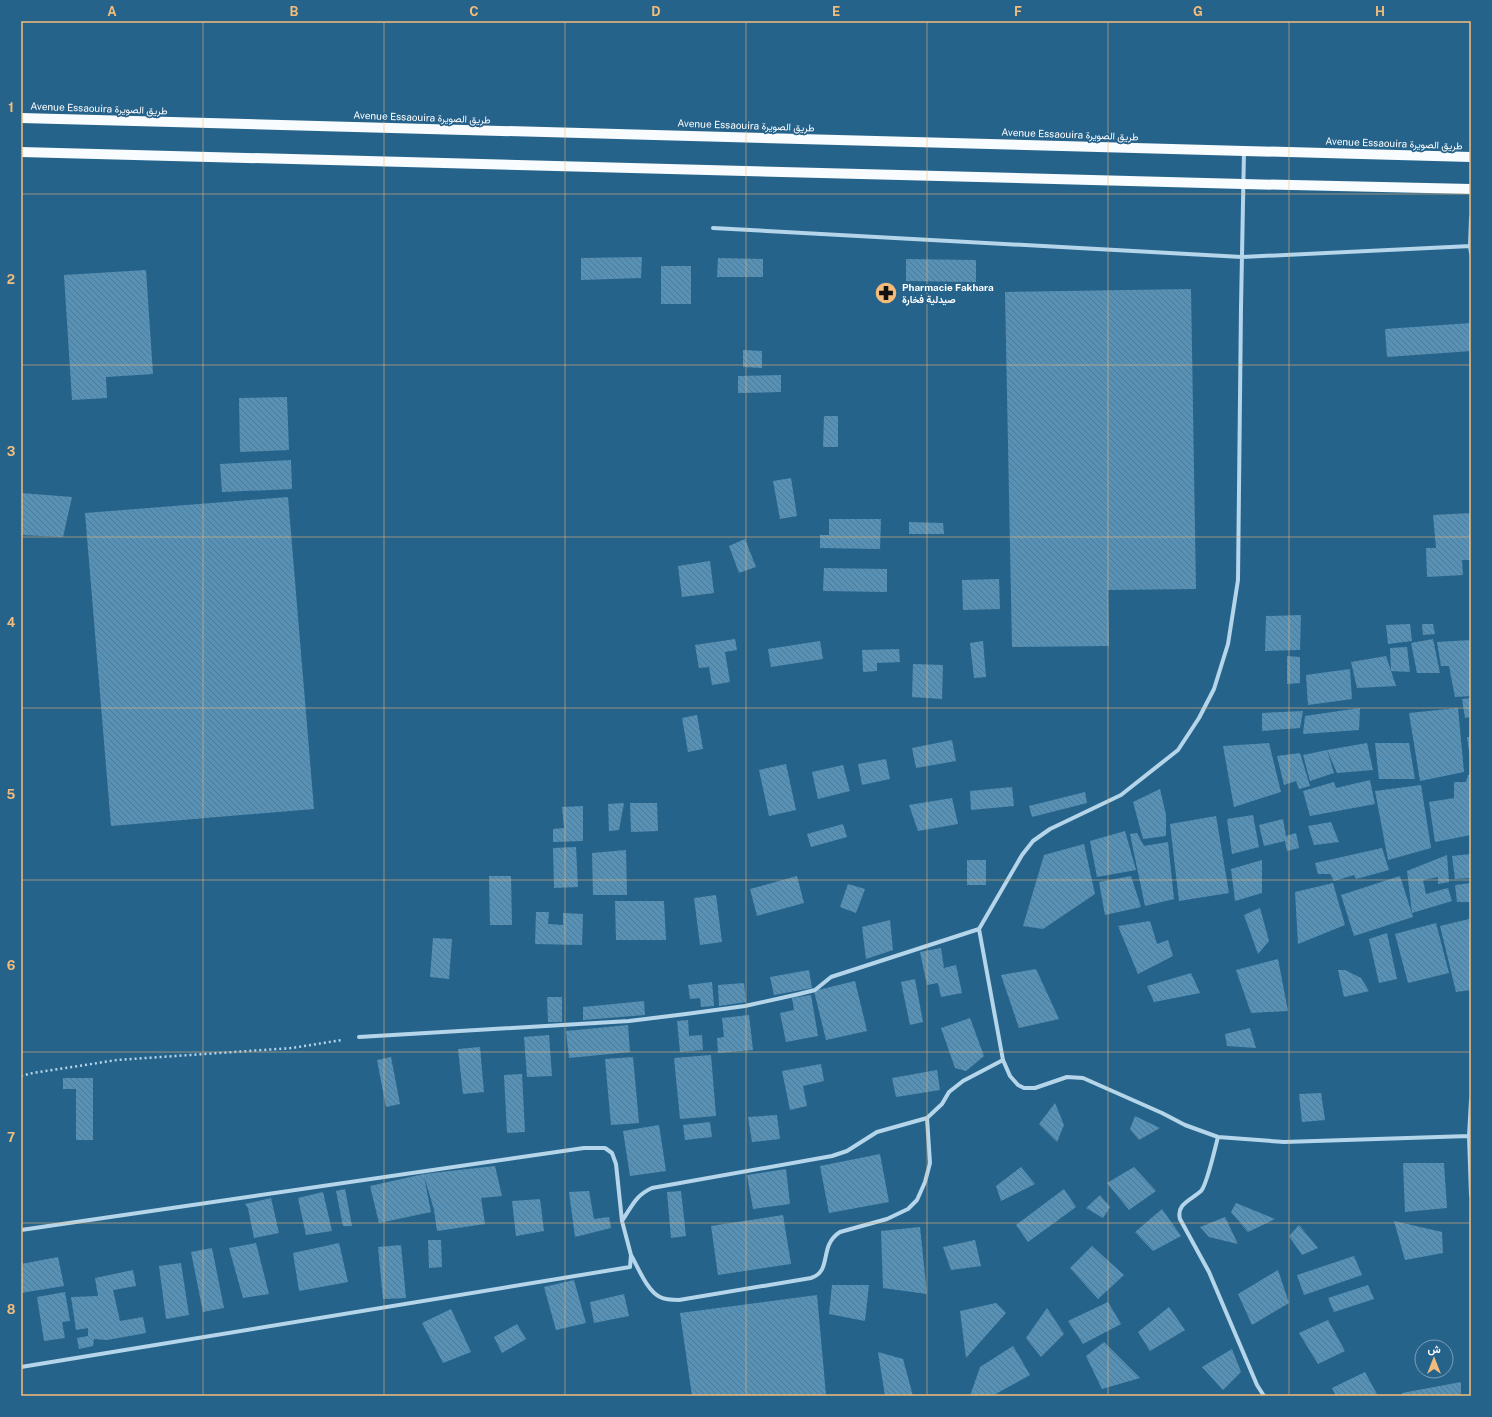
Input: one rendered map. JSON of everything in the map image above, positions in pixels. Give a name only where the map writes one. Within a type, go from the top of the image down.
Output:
[{"type":"main road","name":"Avenue Essaouira طريق الصويرة","points":[[21,118],[1471,157]]},
{"type":"main road","points":[[21,152],[1471,189]]},
{"type":"street","points":[[1244,151],[1238,580],[1228,644],[1214,689],[1199,718],[1178,750],[1121,794],[1050,829],[1033,841],[1022,855],[979,928],[1003,1060],[1010,1076],[1018,1085],[1024,1088],[1035,1088],[1067,1077],[1083,1078],[1162,1113],[1185,1125],[1218,1137],[1284,1142],[1469,1136]]},
{"type":"street","points":[[1471,218],[1471,252]]},
{"type":"street","points":[[713,228],[1242,256],[1470,246]]},
{"type":"street","points":[[359,1037],[629,1021],[745,1006],[814,990],[831,977],[979,928]]},
{"type":"street","points":[[622,1221],[640,1194],[652,1188],[832,1156],[847,1151],[877,1132],[927,1118],[942,1104],[949,1092],[963,1082],[1003,1060]]},
{"type":"street","points":[[1471,1100],[1469,1136],[1471,1195]]},
{"type":"street","points":[[21,1230],[597,1147],[605,1148],[612,1153],[616,1164],[622,1221],[631,1254],[651,1291],[659,1297],[667,1300],[679,1300],[816,1276],[823,1268],[827,1248],[833,1236],[840,1232],[888,1219],[908,1209],[917,1200],[925,1182],[930,1163],[927,1118]]},
{"type":"street","points":[[1218,1137],[1202,1190],[1182,1205],[1178,1214],[1209,1272],[1257,1385],[1264,1396]]},
{"type":"street","points":[[21,1367],[630,1267],[631,1254]]},
{"type":"path","points":[[21,1076],[117,1060],[292,1048],[359,1037]]},
{"type":"building","points":[[642,257],[641,278],[581,280],[581,258]]},
{"type":"building","points":[[718,258],[763,259],[763,277],[717,277]]},
{"type":"building","points":[[906,259],[976,260],[976,282],[906,281]]},
{"type":"building","points":[[661,266],[691,266],[691,304],[661,304]]},
{"type":"building","points":[[146,270],[153,374],[106,377],[107,398],[72,400],[64,275]]},
{"type":"building","points":[[1191,289],[1196,589],[1108,590],[1109,646],[1012,647],[1005,292]]},
{"type":"building","points":[[1471,323],[1471,351],[1387,357],[1385,329]]},
{"type":"building","points":[[743,350],[762,351],[762,368],[743,367]]},
{"type":"building","points":[[781,375],[781,392],[738,393],[738,376]]},
{"type":"building","points":[[287,397],[289,450],[240,452],[239,398]]},
{"type":"building","points":[[824,416],[838,416],[838,447],[823,447]]},
{"type":"building","points":[[291,460],[292,489],[222,492],[220,464]]},
{"type":"building","points":[[791,478],[797,516],[780,519],[773,481]]},
{"type":"building","points":[[21,493],[72,497],[63,537],[21,535]]},
{"type":"building","points":[[288,497],[314,809],[111,826],[85,513]]},
{"type":"building","points":[[1471,513],[1471,560],[1462,560],[1463,575],[1427,577],[1426,548],[1436,548],[1433,515]]},
{"type":"building","points":[[829,519],[881,519],[880,549],[820,548],[820,535],[829,535]]},
{"type":"building","points":[[909,522],[943,523],[944,534],[909,534]]},
{"type":"building","points":[[745,539],[756,567],[739,573],[729,546]]},
{"type":"building","points":[[710,561],[714,593],[682,597],[678,566]]},
{"type":"building","points":[[824,568],[887,569],[887,592],[823,591]]},
{"type":"building","points":[[999,579],[1000,609],[963,610],[962,580]]},
{"type":"building","points":[[1301,615],[1300,650],[1265,651],[1266,616]]},
{"type":"building","points":[[1410,624],[1412,641],[1388,644],[1386,625]]},
{"type":"building","points":[[1422,624],[1433,624],[1435,634],[1423,635]]},
{"type":"building","points":[[735,639],[737,650],[725,652],[730,682],[712,685],[709,667],[699,668],[695,645]]},
{"type":"building","points":[[1433,639],[1440,673],[1417,673],[1411,643]]},
{"type":"building","points":[[1471,640],[1471,696],[1455,697],[1449,666],[1441,666],[1437,642]]},
{"type":"building","points":[[820,641],[823,659],[771,667],[768,649]]},
{"type":"building","points":[[983,641],[986,677],[974,678],[970,643]]},
{"type":"building","points":[[1407,647],[1410,672],[1391,671],[1390,648]]},
{"type":"building","points":[[899,649],[900,662],[877,663],[877,671],[863,672],[862,650]]},
{"type":"building","points":[[1287,656],[1300,657],[1300,683],[1287,684]]},
{"type":"building","points":[[1386,656],[1396,686],[1357,688],[1351,662]]},
{"type":"building","points":[[913,664],[943,665],[942,699],[912,697]]},
{"type":"building","points":[[1350,669],[1352,699],[1308,705],[1306,675]]},
{"type":"building","points":[[1471,698],[1471,717],[1465,718],[1462,699]]},
{"type":"building","points":[[1360,708],[1359,730],[1303,734],[1305,716]]},
{"type":"building","points":[[1458,708],[1464,772],[1420,781],[1409,713]]},
{"type":"building","points":[[1303,711],[1300,728],[1262,731],[1262,713]]},
{"type":"building","points":[[697,715],[703,749],[688,752],[682,718]]},
{"type":"building","points":[[1467,737],[1471,737],[1471,758],[1470,758]]},
{"type":"building","points":[[952,740],[956,761],[916,768],[912,748]]},
{"type":"building","points":[[1269,743],[1281,792],[1234,807],[1223,746]]},
{"type":"building","points":[[1367,743],[1373,770],[1337,773],[1327,750]]},
{"type":"building","points":[[1375,743],[1409,743],[1415,779],[1379,779]]},
{"type":"building","points":[[1327,750],[1334,773],[1310,781],[1303,755]]},
{"type":"building","points":[[1300,753],[1310,786],[1299,789],[1296,781],[1284,785],[1277,756]]},
{"type":"building","points":[[886,759],[890,779],[862,785],[858,764]]},
{"type":"building","points":[[786,764],[796,810],[769,816],[759,770]]},
{"type":"building","points":[[843,765],[850,791],[818,799],[812,772]]},
{"type":"building","points":[[1468,775],[1471,775],[1471,835],[1435,842],[1429,802],[1454,798],[1454,782],[1466,782]]},
{"type":"building","points":[[1370,780],[1375,804],[1310,816],[1303,791],[1334,782],[1336,788]]},
{"type":"building","points":[[1421,785],[1431,848],[1388,860],[1375,791]]},
{"type":"building","points":[[1012,787],[1014,806],[971,810],[970,791]]},
{"type":"building","points":[[1160,789],[1166,815],[1166,836],[1143,839],[1133,802]]},
{"type":"building","points":[[1085,792],[1087,803],[1032,817],[1029,806]]},
{"type":"building","points":[[952,798],[958,824],[918,831],[909,805]]},
{"type":"building","points":[[624,803],[619,830],[609,831],[608,804]]},
{"type":"building","points":[[630,803],[657,803],[658,831],[631,832]]},
{"type":"building","points":[[583,806],[583,841],[553,842],[553,829],[564,828],[562,807]]},
{"type":"building","points":[[1253,815],[1259,847],[1232,854],[1227,819]]},
{"type":"building","points":[[1216,816],[1229,893],[1179,901],[1170,824]]},
{"type":"building","points":[[1283,819],[1286,836],[1296,833],[1299,848],[1287,851],[1285,841],[1264,846],[1259,825]]},
{"type":"building","points":[[1331,822],[1339,842],[1314,845],[1308,826]]},
{"type":"building","points":[[843,824],[847,837],[811,847],[807,834]]},
{"type":"building","points":[[1125,831],[1136,870],[1097,877],[1090,841]]},
{"type":"building","points":[[1137,833],[1144,846],[1168,842],[1174,899],[1145,906],[1130,834]]},
{"type":"building","points":[[1084,844],[1095,894],[1043,929],[1023,926],[1044,855]]},
{"type":"building","points":[[576,847],[578,887],[554,888],[553,848]]},
{"type":"building","points":[[1382,848],[1389,870],[1356,879],[1354,875],[1334,881],[1330,874],[1318,874],[1315,863]]},
{"type":"building","points":[[626,850],[627,895],[593,895],[592,853]]},
{"type":"building","points":[[1471,854],[1471,878],[1455,879],[1452,856]]},
{"type":"building","points":[[1447,855],[1449,882],[1438,884],[1438,877],[1423,880],[1426,894],[1448,888],[1452,901],[1412,913],[1407,871]]},
{"type":"building","points":[[967,860],[986,860],[986,885],[967,885]]},
{"type":"building","points":[[1262,860],[1262,893],[1235,901],[1231,869]]},
{"type":"building","points":[[489,876],[511,876],[512,925],[490,925]]},
{"type":"building","points":[[797,876],[804,903],[757,916],[750,889]]},
{"type":"building","points":[[1131,876],[1141,907],[1105,915],[1099,882]]},
{"type":"building","points":[[1400,876],[1413,917],[1354,936],[1341,895]]},
{"type":"building","points":[[1333,883],[1345,925],[1298,944],[1295,892]]},
{"type":"building","points":[[1471,883],[1471,902],[1457,902],[1455,885]]},
{"type":"building","points":[[848,884],[865,889],[856,913],[840,907]]},
{"type":"building","points":[[716,895],[722,942],[700,945],[694,898]]},
{"type":"building","points":[[615,901],[664,901],[666,940],[616,940]]},
{"type":"building","points":[[1260,908],[1269,941],[1258,954],[1244,915]]},
{"type":"building","points":[[536,912],[549,912],[548,924],[563,925],[563,913],[583,914],[582,945],[535,944]]},
{"type":"building","points":[[1469,919],[1471,931],[1471,990],[1456,992],[1440,926]]},
{"type":"building","points":[[890,920],[893,950],[866,959],[862,927]]},
{"type":"building","points":[[1150,921],[1157,944],[1168,940],[1173,956],[1138,974],[1118,926]]},
{"type":"building","points":[[1436,923],[1449,973],[1408,983],[1395,934]]},
{"type":"building","points":[[1387,933],[1397,979],[1379,983],[1369,939]]},
{"type":"building","points":[[433,938],[452,939],[449,979],[430,977]]},
{"type":"building","points":[[941,948],[944,968],[956,965],[962,993],[941,997],[938,983],[927,985],[920,952]]},
{"type":"building","points":[[1278,959],[1288,1011],[1251,1013],[1236,970]]},
{"type":"building","points":[[1036,969],[1059,1019],[1019,1028],[1001,975]]},
{"type":"building","points":[[809,970],[812,988],[774,995],[770,977]]},
{"type":"building","points":[[1338,970],[1345,970],[1361,978],[1369,991],[1344,997]]},
{"type":"building","points":[[1191,973],[1200,993],[1154,1002],[1147,986]]},
{"type":"building","points":[[915,979],[923,1022],[910,1025],[901,982]]},
{"type":"building","points":[[855,981],[867,1031],[826,1040],[814,991]]},
{"type":"building","points":[[712,982],[714,1006],[701,1007],[700,998],[690,999],[688,985]]},
{"type":"building","points":[[744,983],[746,1002],[719,1006],[718,985]]},
{"type":"building","points":[[811,995],[818,1036],[786,1042],[780,1013],[794,1010],[792,998]]},
{"type":"building","points":[[547,997],[562,997],[562,1022],[548,1022]]},
{"type":"building","points":[[644,1001],[645,1015],[583,1020],[583,1007]]},
{"type":"building","points":[[749,1015],[753,1050],[718,1053],[717,1038],[724,1037],[722,1018]]},
{"type":"building","points":[[970,1018],[984,1056],[966,1071],[955,1068],[941,1028]]},
{"type":"building","points":[[688,1020],[689,1036],[702,1035],[703,1050],[680,1052],[677,1021]]},
{"type":"building","points":[[628,1025],[630,1052],[569,1058],[566,1031]]},
{"type":"building","points":[[1250,1028],[1256,1048],[1227,1046],[1225,1034]]},
{"type":"building","points":[[549,1035],[552,1076],[527,1077],[524,1037]]},
{"type":"building","points":[[480,1047],[484,1092],[463,1094],[458,1049]]},
{"type":"building","points":[[711,1055],[716,1116],[680,1119],[674,1058]]},
{"type":"building","points":[[391,1057],[400,1104],[386,1107],[377,1060]]},
{"type":"building","points":[[633,1057],[639,1123],[611,1125],[605,1059]]},
{"type":"building","points":[[821,1064],[824,1081],[803,1086],[807,1106],[790,1110],[782,1071]]},
{"type":"building","points":[[937,1070],[940,1090],[896,1097],[892,1078]]},
{"type":"building","points":[[522,1074],[525,1132],[507,1133],[504,1075]]},
{"type":"building","points":[[63,1078],[93,1078],[93,1140],[76,1140],[76,1089],[63,1089]]},
{"type":"building","points":[[1321,1093],[1325,1120],[1302,1122],[1299,1094]]},
{"type":"building","points":[[1055,1103],[1064,1125],[1057,1142],[1039,1124]]},
{"type":"building","points":[[777,1115],[780,1139],[752,1142],[748,1117]]},
{"type":"building","points":[[1135,1116],[1160,1128],[1139,1140],[1130,1129]]},
{"type":"building","points":[[710,1122],[712,1137],[685,1140],[683,1125]]},
{"type":"building","points":[[659,1125],[666,1171],[630,1176],[623,1131]]},
{"type":"building","points":[[880,1154],[889,1202],[829,1213],[820,1166]]},
{"type":"building","points":[[1403,1163],[1444,1163],[1447,1208],[1405,1212]]},
{"type":"building","points":[[495,1166],[502,1196],[481,1198],[485,1224],[437,1231],[434,1210],[424,1176],[431,1212],[379,1223],[370,1186],[424,1174]]},
{"type":"building","points":[[1021,1167],[1035,1184],[1001,1201],[996,1186]]},
{"type":"building","points":[[1134,1167],[1156,1191],[1129,1210],[1107,1183]]},
{"type":"building","points":[[786,1169],[790,1204],[753,1209],[747,1175]]},
{"type":"building","points":[[345,1189],[352,1226],[343,1226],[336,1191]]},
{"type":"building","points":[[1064,1189],[1076,1207],[1028,1242],[1016,1225]]},
{"type":"building","points":[[589,1191],[594,1219],[609,1217],[611,1228],[575,1237],[569,1192]]},
{"type":"building","points":[[681,1191],[686,1236],[671,1238],[667,1192]]},
{"type":"building","points":[[323,1192],[332,1231],[306,1235],[298,1198]]},
{"type":"building","points":[[1100,1195],[1110,1207],[1103,1218],[1086,1208]]},
{"type":"building","points":[[271,1198],[279,1233],[254,1238],[248,1208],[245,1204]]},
{"type":"building","points":[[540,1199],[544,1231],[516,1236],[512,1201]]},
{"type":"building","points":[[1236,1203],[1275,1219],[1248,1232],[1231,1212]]},
{"type":"building","points":[[1162,1209],[1181,1236],[1153,1251],[1135,1232]]},
{"type":"building","points":[[783,1215],[791,1264],[718,1275],[711,1226]]},
{"type":"building","points":[[1225,1217],[1238,1244],[1209,1237],[1200,1227]]},
{"type":"building","points":[[1394,1221],[1442,1232],[1443,1253],[1405,1260]]},
{"type":"building","points":[[1299,1225],[1318,1248],[1302,1255],[1289,1236]]},
{"type":"building","points":[[920,1227],[927,1294],[883,1288],[881,1231]]},
{"type":"building","points":[[428,1240],[441,1240],[442,1267],[429,1268]]},
{"type":"building","points":[[975,1240],[981,1266],[951,1270],[943,1247]]},
{"type":"building","points":[[256,1243],[269,1294],[243,1298],[229,1248]]},
{"type":"building","points":[[339,1243],[348,1282],[299,1291],[293,1253]]},
{"type":"building","points":[[401,1245],[406,1298],[383,1299],[378,1247]]},
{"type":"building","points":[[1092,1246],[1124,1275],[1098,1299],[1070,1268]]},
{"type":"building","points":[[212,1248],[224,1308],[203,1312],[191,1252]]},
{"type":"building","points":[[1354,1256],[1362,1275],[1304,1295],[1297,1275]]},
{"type":"building","points":[[58,1257],[64,1286],[21,1293],[21,1264]]},
{"type":"building","points":[[181,1263],[189,1315],[166,1319],[159,1266]]},
{"type":"building","points":[[133,1270],[136,1286],[113,1290],[120,1321],[143,1317],[146,1333],[107,1340],[94,1339],[93,1346],[79,1349],[77,1338],[88,1336],[88,1328],[76,1330],[71,1297],[98,1296],[95,1278]]},
{"type":"building","points":[[1278,1270],[1289,1303],[1252,1325],[1238,1294]]},
{"type":"building","points":[[574,1280],[586,1323],[556,1330],[544,1287]]},
{"type":"building","points":[[832,1285],[869,1285],[865,1321],[829,1314]]},
{"type":"building","points":[[1368,1285],[1374,1299],[1334,1312],[1328,1298]]},
{"type":"building","points":[[65,1292],[70,1321],[62,1322],[65,1338],[44,1341],[37,1297]]},
{"type":"building","points":[[624,1294],[629,1316],[594,1323],[590,1302]]},
{"type":"building","points":[[817,1295],[826,1395],[692,1396],[680,1313]]},
{"type":"building","points":[[1108,1302],[1121,1324],[1083,1344],[1068,1321]]},
{"type":"building","points":[[996,1303],[1006,1313],[966,1358],[960,1311]]},
{"type":"building","points":[[1169,1307],[1185,1330],[1150,1351],[1138,1332]]},
{"type":"building","points":[[1047,1308],[1064,1334],[1041,1357],[1026,1338]]},
{"type":"building","points":[[451,1309],[471,1352],[443,1363],[422,1323]]},
{"type":"building","points":[[1328,1320],[1345,1351],[1318,1364],[1299,1333]]},
{"type":"building","points":[[517,1324],[526,1339],[502,1353],[494,1337]]},
{"type":"building","points":[[1104,1342],[1140,1378],[1102,1389],[1086,1356]]},
{"type":"building","points":[[1013,1346],[1030,1375],[992,1396],[970,1396],[980,1367]]},
{"type":"building","points":[[1232,1349],[1241,1372],[1223,1390],[1202,1367]]},
{"type":"building","points":[[878,1352],[903,1359],[913,1396],[885,1396]]},
{"type":"building","points":[[1365,1372],[1378,1396],[1336,1396],[1332,1388]]},
{"type":"building","points":[[1461,1382],[1461,1396],[1402,1396],[1402,1393]]},
{"type":"place","name":"Pharmacie Fakhara صيدلية فخارة","points":[[886,293]]}]
